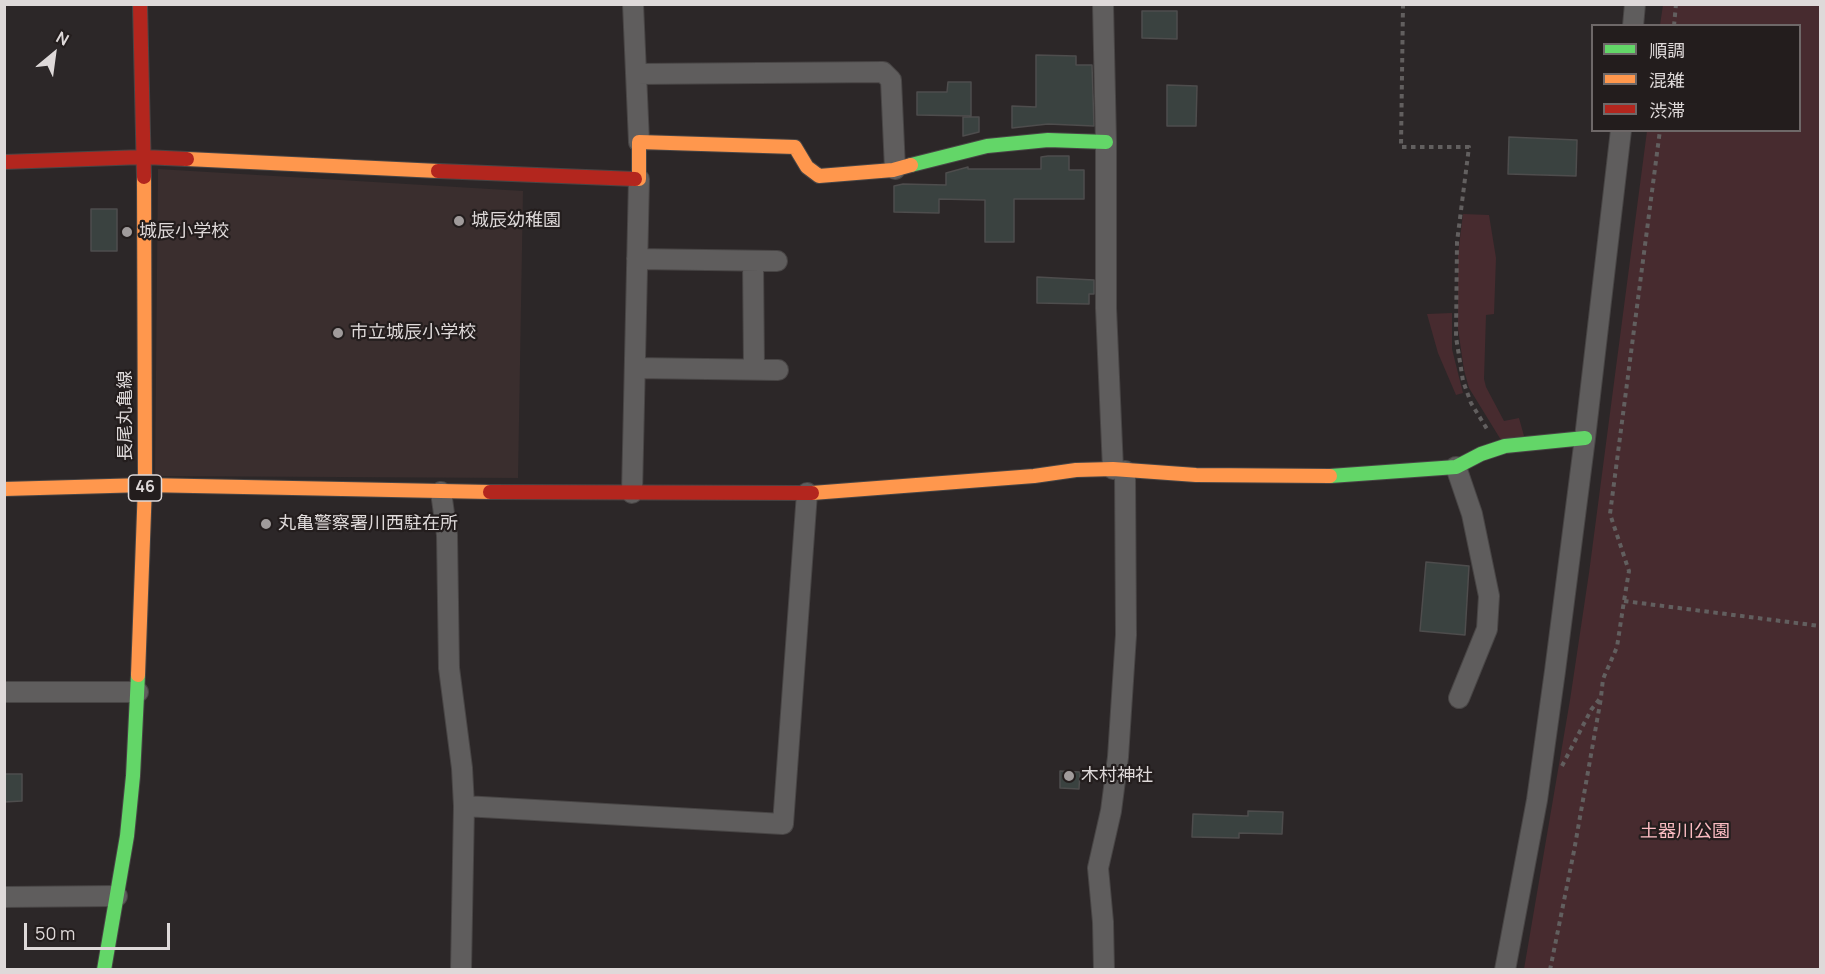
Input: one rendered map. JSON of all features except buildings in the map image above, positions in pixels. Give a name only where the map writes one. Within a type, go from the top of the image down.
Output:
[{"type":"street","name":"長尾丸亀線","points":[[104,969],[129,816],[138,692],[145,485],[144,157],[140,4]]},
{"type":"street","points":[[632,493],[639,178],[633,4]]},
{"type":"street","points":[[1103,4],[1106,308],[1119,470],[1126,646],[1111,811],[1098,868],[1104,969]]},
{"type":"street","points":[[1633,24],[1635,4]]},
{"type":"street","points":[[636,74],[883,72],[891,80],[895,169]]},
{"type":"street","points":[[1505,969],[1538,788],[1585,438],[1621,132]]},
{"type":"street","points":[[639,141],[795,147],[807,167],[819,176],[895,169],[987,146],[1048,141],[1106,142]]},
{"type":"street","points":[[4,162],[144,157],[522,176],[639,178]]},
{"type":"street","points":[[637,260],[777,261]]},
{"type":"street","points":[[753,261],[754,369]]},
{"type":"street","points":[[634,368],[778,370]]},
{"type":"street","points":[[4,489],[145,485],[441,492],[807,493],[1034,476],[1077,470],[1196,475],[1348,476],[1456,467],[1498,448],[1585,438]]},
{"type":"street","points":[[1456,467],[1472,514],[1490,596],[1487,629],[1459,698]]},
{"type":"street","points":[[441,492],[447,535],[449,668],[462,768],[464,806],[461,969]]},
{"type":"street","points":[[464,806],[783,824],[807,493]]},
{"type":"street","points":[[4,692],[138,692]]},
{"type":"street","points":[[4,897],[117,896]]},
{"type":"path","points":[[1402,4],[1401,147],[1469,147],[1457,242],[1455,337],[1463,381],[1471,403],[1498,448]]},
{"type":"path","points":[[1674,24],[1676,4]]},
{"type":"path","points":[[1550,969],[1574,851],[1603,679],[1617,647],[1629,571],[1610,514],[1660,132]]},
{"type":"path","points":[[1624,601],[1821,626]]},
{"type":"path","points":[[1558,771],[1565,762],[1591,710],[1601,697]]},
{"type":"shaded area","name":"市立城辰小学校","points":[[158,169],[523,191],[518,478],[155,476]]},
{"type":"green space","name":"土器川公園","points":[[1663,5],[1820,5],[1820,969],[1524,969],[1570,700],[1589,573],[1647,132],[1801,132],[1801,24],[1660,24]]},
{"type":"green space","points":[[1463,214],[1489,215],[1496,258],[1494,314],[1486,315],[1484,379],[1504,421],[1519,418],[1524,436],[1501,440],[1469,388],[1464,370],[1458,329],[1458,254]]},
{"type":"green space","points":[[1452,313],[1452,349],[1463,393],[1456,395],[1438,353],[1427,314]]},
{"type":"traffic: fast","points":[[911,165],[987,146],[1048,140],[1106,142]]},
{"type":"traffic: fast","points":[[1330,476],[1456,467],[1481,454],[1505,446],[1585,438]]},
{"type":"traffic: fast","points":[[104,970],[127,836],[133,776],[138,675]]},
{"type":"traffic: slow","points":[[635,179],[639,179],[639,142],[795,147],[807,167],[819,176],[893,170],[911,165]]},
{"type":"traffic: slow","points":[[187,159],[438,171]]},
{"type":"traffic: slow","points":[[138,675],[145,485],[144,177]]},
{"type":"traffic: slow","points":[[812,493],[1034,476],[1076,470],[1113,469],[1196,475],[1330,476]]},
{"type":"traffic: slow","points":[[4,489],[145,485],[490,492]]},
{"type":"traffic: jam","points":[[140,4],[144,177]]},
{"type":"traffic: jam","points":[[4,162],[144,157],[187,159]]},
{"type":"traffic: jam","points":[[438,171],[635,179]]},
{"type":"traffic: jam","points":[[490,492],[812,493]]},
{"type":"place","name":"城辰幼稚園","points":[[459,221]]},
{"type":"place","name":"城辰小学校","points":[[127,232]]},
{"type":"place","name":"市立城辰小学校","points":[[338,333]]},
{"type":"place","name":"丸亀警察署川西駐在所","points":[[266,524]]},
{"type":"place","name":"木村神社","points":[[1069,776]]}]
